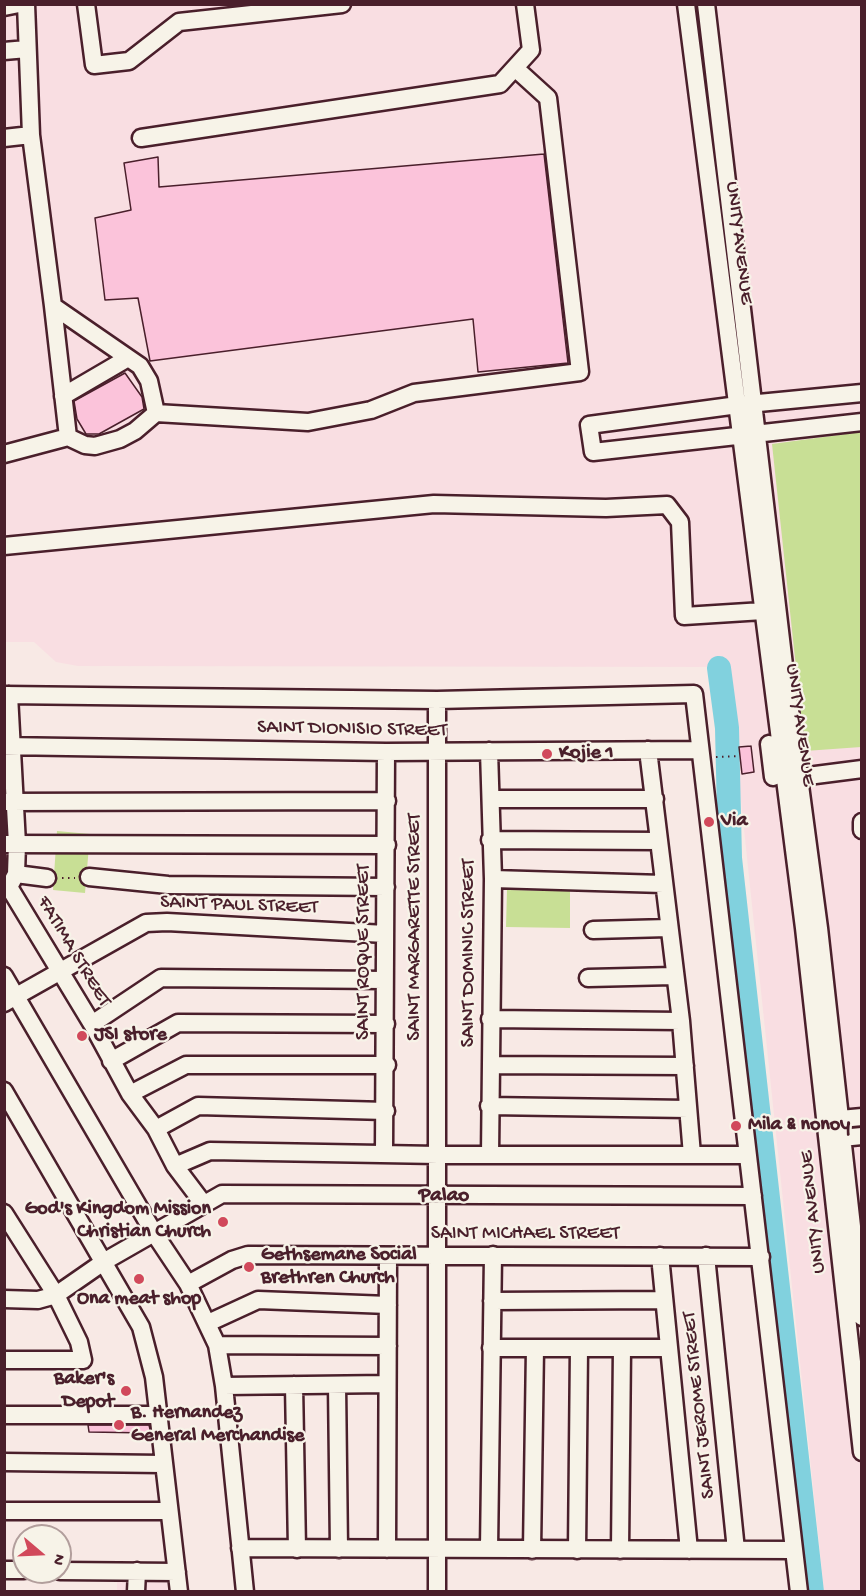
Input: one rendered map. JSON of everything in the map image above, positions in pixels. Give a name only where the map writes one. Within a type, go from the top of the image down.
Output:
[{"type":"street","points":[[86,4],[94,65],[129,61],[179,22],[342,4]]},
{"type":"street","points":[[141,138],[500,84],[531,50],[525,4]]},
{"type":"street","name":"UNITY AVENUE","points":[[686,4],[746,404]]},
{"type":"street","name":"UNITY AVENUE","points":[[706,4],[746,404],[763,611],[804,928],[832,1120]]},
{"type":"street","points":[[15,5],[27,49],[31,135],[68,437]]},
{"type":"street","points":[[4,51],[27,49]]},
{"type":"street","points":[[4,454],[68,437],[85,445],[95,446],[120,439],[135,431],[156,413],[308,422],[371,410],[414,393],[580,372],[548,98],[515,68]]},
{"type":"street","points":[[4,138],[31,135]]},
{"type":"street","points":[[53,306],[140,366],[149,381],[156,413]]},
{"type":"street","points":[[63,396],[128,358]]},
{"type":"street","points":[[861,393],[746,404],[589,425],[593,452],[861,422]]},
{"type":"street","name":"UNITY AVENUE","points":[[749,436],[800,777],[861,1452]]},
{"type":"street","points":[[4,546],[434,504],[606,508],[668,505],[680,522],[684,616],[763,611]]},
{"type":"street","points":[[771,680],[764,690],[773,777]]},
{"type":"street","points":[[47,878],[10,883],[7,695],[437,700],[694,694],[762,1257],[799,1592]]},
{"type":"street","name":"SAINT MARGARETTE STREET","points":[[437,700],[437,1592]]},
{"type":"street","name":"SAINT DIONISIO STREET","points":[[8,746],[386,752],[699,750]]},
{"type":"street","points":[[648,750],[673,976],[681,1021],[692,1155]]},
{"type":"street","name":"SAINT DOMINIC STREET","points":[[489,751],[490,840],[494,879],[490,1019],[492,1065],[489,1106],[490,1155]]},
{"type":"street","name":"SAINT ROQUE STREET","points":[[384,1152],[387,1065],[384,980],[387,845],[386,752]]},
{"type":"street","points":[[800,777],[861,769]]},
{"type":"street","points":[[491,799],[655,799]]},
{"type":"street","points":[[10,802],[387,801]]},
{"type":"street","points":[[861,822],[861,830]]},
{"type":"street","points":[[490,840],[659,841]]},
{"type":"street","points":[[11,844],[387,845]]},
{"type":"street","points":[[89,877],[168,885],[386,887]]},
{"type":"street","points":[[494,879],[663,885]]},
{"type":"street","name":"FATIMA STREET","points":[[10,883],[130,1094],[156,1129],[176,1166],[203,1203]]},
{"type":"street","name":"SAINT PAUL STREET","points":[[10,999],[146,923],[167,922],[385,934]]},
{"type":"street","points":[[593,930],[668,928]]},
{"type":"street","points":[[4,976],[10,999],[154,1233],[188,1284],[217,1345],[224,1386],[245,1592]]},
{"type":"street","points":[[588,978],[673,976]]},
{"type":"street","points":[[92,1024],[161,978],[384,980]]},
{"type":"street","points":[[490,1019],[681,1021]]},
{"type":"street","points":[[111,1060],[178,1023],[386,1024]]},
{"type":"street","points":[[130,1094],[186,1065],[387,1065]]},
{"type":"street","points":[[492,1065],[685,1066]]},
{"type":"street","points":[[4,1091],[105,1261],[146,1340],[154,1377],[162,1464],[179,1592]]},
{"type":"street","points":[[156,1129],[198,1106],[386,1111]]},
{"type":"street","points":[[489,1106],[688,1109]]},
{"type":"street","points":[[832,1120],[861,1116]]},
{"type":"street","points":[[834,1139],[861,1136]]},
{"type":"street","name":"UNITY AVENUE","points":[[834,1139],[861,1317]]},
{"type":"street","points":[[176,1166],[210,1150],[384,1152],[438,1155],[748,1155]]},
{"type":"street","points":[[4,1299],[38,1300],[56,1295],[105,1261],[222,1194],[753,1196]]},
{"type":"street","points":[[4,1213],[12,1241],[56,1295],[79,1342],[83,1360],[4,1360]]},
{"type":"street","name":"SAINT MICHAEL STREET","points":[[188,1284],[232,1260],[248,1255],[762,1257]]},
{"type":"street","points":[[489,1549],[493,1255]]},
{"type":"street","points":[[387,1549],[388,1256]]},
{"type":"street","points":[[660,1256],[689,1550]]},
{"type":"street","name":"SAINT JEROME STREET","points":[[706,1256],[736,1550]]},
{"type":"street","points":[[208,1323],[258,1300],[388,1305]]},
{"type":"street","points":[[492,1301],[663,1300]]},
{"type":"street","points":[[217,1345],[388,1346]]},
{"type":"street","points":[[491,1348],[669,1348]]},
{"type":"street","points":[[532,1550],[536,1348]]},
{"type":"street","points":[[577,1550],[579,1348]]},
{"type":"street","points":[[620,1550],[622,1348]]},
{"type":"street","points":[[224,1386],[387,1384]]},
{"type":"street","points":[[294,1385],[297,1549]]},
{"type":"street","points":[[337,1385],[339,1549]]},
{"type":"street","points":[[4,1415],[158,1416]]},
{"type":"street","points":[[4,1462],[162,1464]]},
{"type":"street","points":[[4,1511],[168,1511]]},
{"type":"street","points":[[240,1548],[794,1550]]},
{"type":"street","points":[[72,1571],[177,1572]]},
{"type":"street","points":[[136,1592],[137,1572]]},
{"type":"path","points":[[716,758],[740,756]]},
{"type":"path","points":[[47,878],[89,877]]},
{"type":"shaded area","points":[[4,5],[861,5],[861,1591],[824,1591],[727,667],[78,666],[56,662],[34,642],[5,642]]},
{"type":"shaded area","points":[[117,1577],[167,1579],[168,1591],[117,1592]]},
{"type":"green space","points":[[861,432],[861,747],[805,751],[772,444]]},
{"type":"green space","points":[[57,831],[90,834],[85,893],[53,890]]},
{"type":"green space","points":[[507,890],[570,891],[570,928],[506,927]]},
{"type":"building","points":[[544,154],[568,363],[478,372],[473,319],[150,361],[138,298],[105,300],[95,218],[131,210],[124,163],[158,157],[159,187]]},
{"type":"building","points":[[125,373],[142,397],[144,409],[99,434],[86,434],[77,419],[74,401]]},
{"type":"building","points":[[751,746],[754,772],[742,774],[739,747]]},
{"type":"building","points":[[88,1425],[149,1425],[150,1429],[149,1433],[89,1432]]},
{"type":"waterway","points":[[719,668],[727,728],[730,858],[812,1592]]},
{"type":"place","name":"Kojie 1","points":[[547,754]]},
{"type":"place","name":"Via","points":[[709,822]]},
{"type":"place","name":"JSI store","points":[[82,1036]]},
{"type":"place","name":"Mila & nonoy","points":[[736,1126]]},
{"type":"place","name":"God's Kingdom Mission Christian Church","points":[[223,1222]]},
{"type":"place","name":"Gethsemane Social Brethren Church","points":[[249,1267]]},
{"type":"place","name":"Ona meat shop","points":[[139,1279]]},
{"type":"place","name":"Baker's Depot","points":[[126,1391]]},
{"type":"place","name":"B. Hernandez General Merchandise","points":[[119,1425]]},
{"type":"district","name":"Palao","points":[[444,1197]]}]
